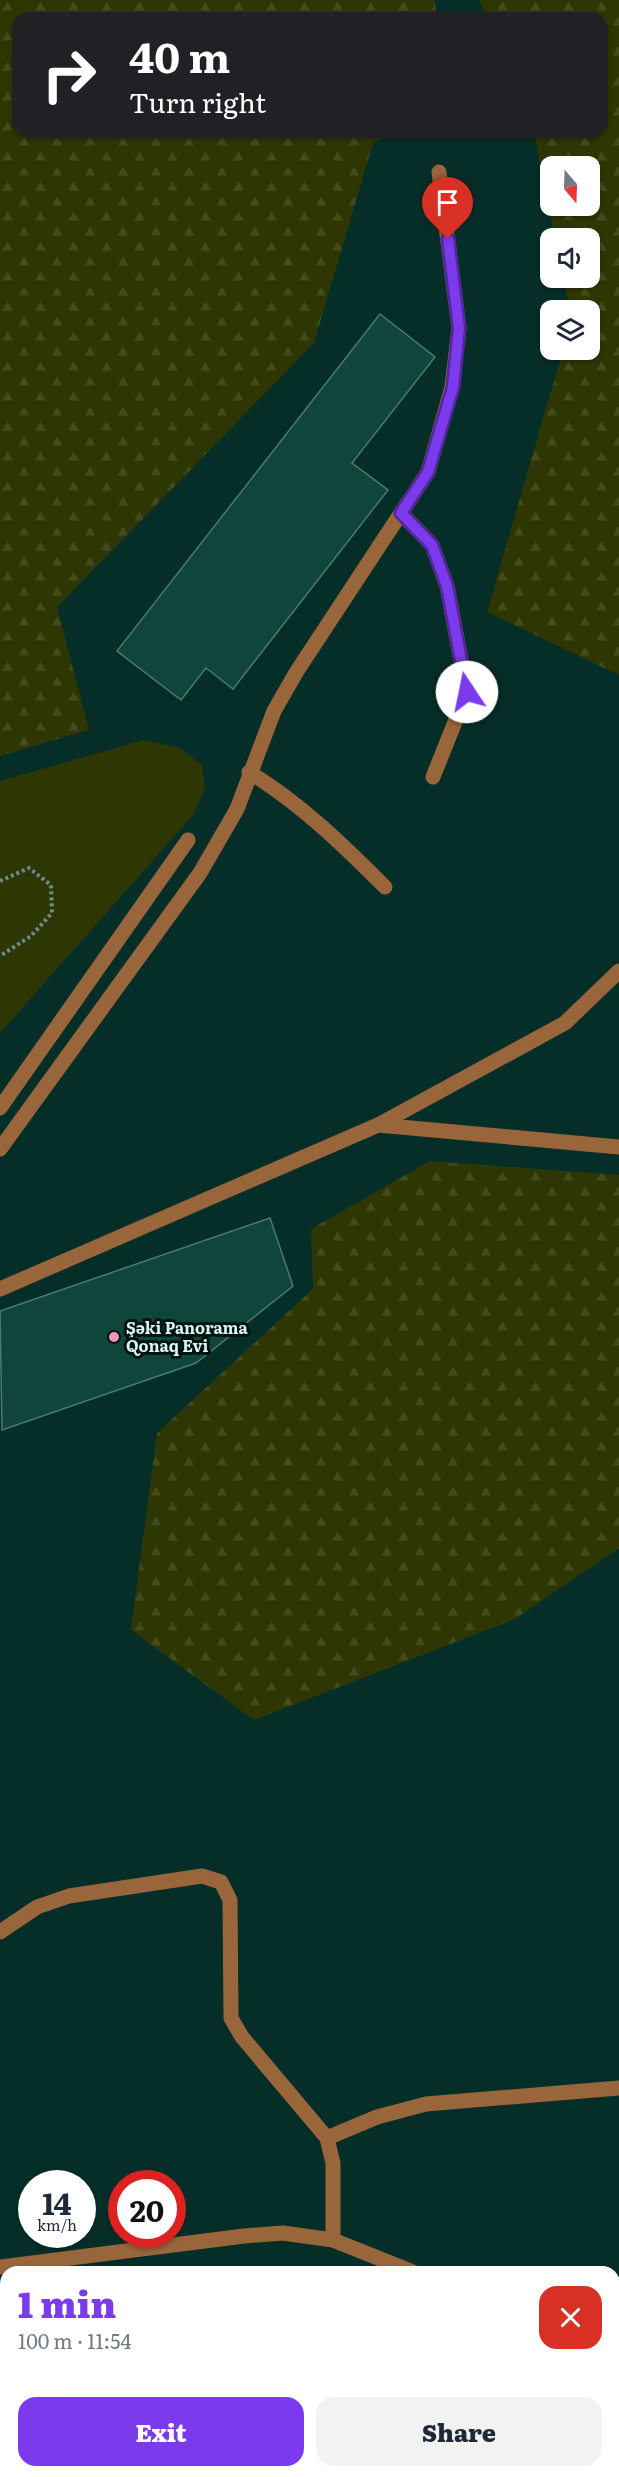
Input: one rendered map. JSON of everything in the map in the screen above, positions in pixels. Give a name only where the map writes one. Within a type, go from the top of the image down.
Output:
[{"type":"street","points":[[0,1149],[201,873],[237,809],[249,772],[274,711],[297,670],[428,472],[453,387],[459,328],[439,172]]},
{"type":"street","points":[[401,513],[432,545],[447,586],[467,692],[433,777]]},
{"type":"street","points":[[249,772],[285,794],[316,819],[385,887]]},
{"type":"street","points":[[0,1108],[188,840]]},
{"type":"street","points":[[0,1290],[378,1125],[565,1023],[619,971]]},
{"type":"street","points":[[378,1125],[619,1147]]},
{"type":"street","points":[[0,1932],[37,1907],[69,1896],[202,1876],[222,1882],[230,1900],[231,2018],[242,2037],[327,2138],[333,2163],[333,2240]]},
{"type":"street","points":[[327,2138],[377,2116],[426,2104],[619,2088]]},
{"type":"street","points":[[8,2266],[244,2236],[283,2234],[333,2240],[398,2266]]},
{"type":"path","points":[[0,881],[29,868],[51,885],[52,913],[31,936],[0,956]]},
{"type":"green space","points":[[0,0],[435,0],[436,12],[12,12],[12,138],[385,138],[373,143],[314,343],[57,607],[89,730],[0,756]]},
{"type":"green space","points":[[479,0],[619,0],[619,675],[487,612],[560,360],[600,360],[600,300],[568,300],[565,288],[600,288],[600,228],[553,228],[551,216],[600,216],[600,156],[540,156],[540,162],[535,138],[608,138],[608,12],[484,12]]},
{"type":"green space","points":[[144,740],[180,748],[202,765],[205,788],[194,814],[0,1033],[0,781]]},
{"type":"green space","points":[[430,1161],[619,1175],[619,1548],[515,1619],[254,1720],[131,1630],[157,1433],[313,1289],[311,1229]]},
{"type":"building","points":[[380,314],[435,357],[352,463],[388,490],[233,689],[206,668],[181,700],[117,651]]},
{"type":"building","name":"Şəki Panorama Qonaq Evi","points":[[270,1218],[293,1286],[196,1363],[2,1430],[0,1311]]},
{"type":"place","name":"Şəki Panorama Qonaq Evi","points":[[114,1337]]},
{"type":"route","points":[[448,239],[459,328],[453,387],[428,472],[401,513],[432,545],[447,586],[467,692]]}]
